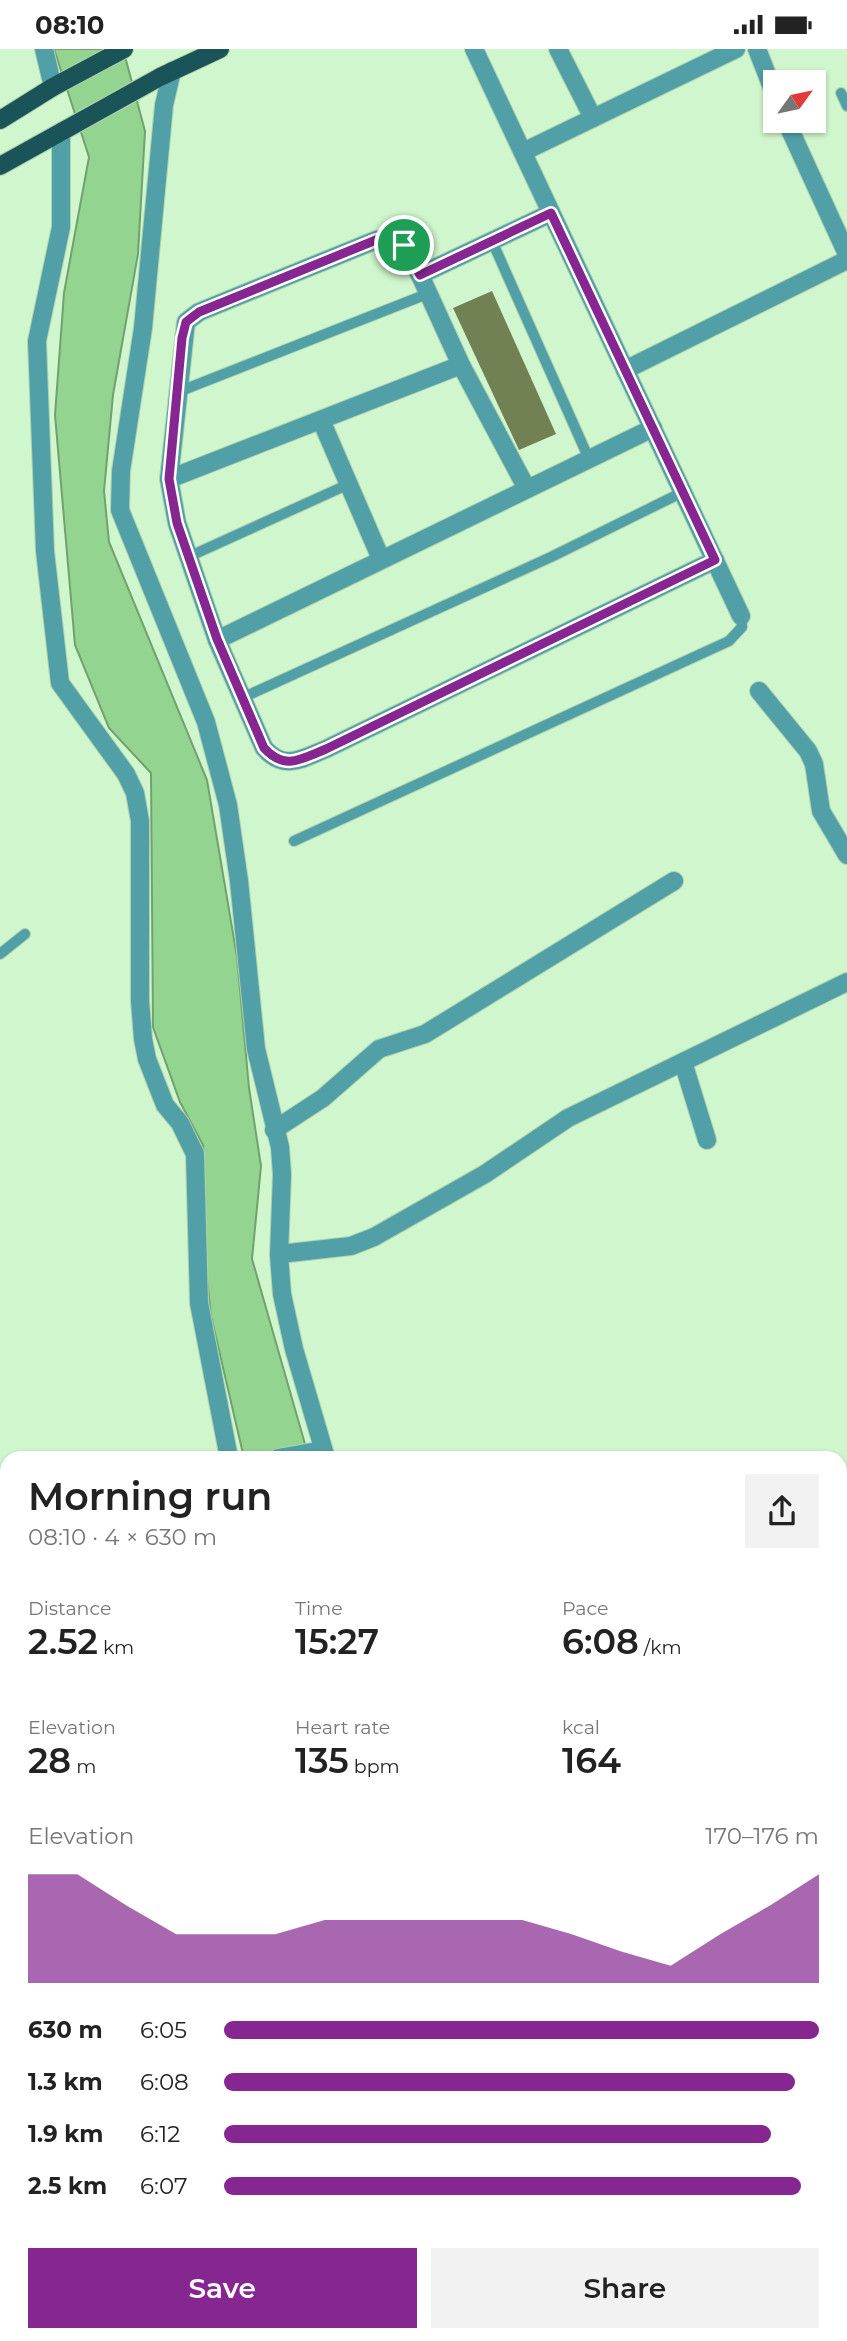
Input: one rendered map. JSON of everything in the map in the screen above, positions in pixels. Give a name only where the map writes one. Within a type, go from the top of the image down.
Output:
[{"type":"main road","points":[[0,120],[58,84],[124,49]]},
{"type":"main road","points":[[0,166],[166,74],[220,49]]},
{"type":"street","points":[[44,49],[58,84]]},
{"type":"street","points":[[474,49],[741,616]]},
{"type":"street","points":[[523,152],[736,49]]},
{"type":"street","points":[[757,49],[765,70]]},
{"type":"street","points":[[560,50],[593,118]]},
{"type":"street","points":[[166,74],[143,328],[121,471],[120,510],[206,722],[218,760],[235,844],[256,1049],[279,1147],[282,1174],[279,1254],[282,1294],[319,1451]]},
{"type":"street","points":[[68,128],[61,227],[37,341],[45,551],[60,683],[113,753],[135,793],[141,821],[140,1001],[143,1039],[147,1059],[165,1105],[180,1123],[195,1154],[197,1292],[228,1451]]},
{"type":"street","points":[[792,133],[847,254]]},
{"type":"street","points":[[420,275],[551,213]]},
{"type":"street","points":[[527,489],[461,365],[404,245],[392,237],[376,240],[199,312],[186,322],[169,479],[177,523],[217,639],[264,748],[274,759],[283,762],[296,760],[326,749],[715,560]]},
{"type":"street","points":[[625,369],[847,260]]},
{"type":"street","points":[[169,479],[461,365]]},
{"type":"street","points":[[321,421],[381,559]]},
{"type":"street","points":[[217,639],[653,428]]},
{"type":"street","points":[[759,691],[808,751],[814,764],[821,811],[847,855]]},
{"type":"street","points":[[274,1131],[323,1098],[379,1049],[425,1034],[674,881]]},
{"type":"street","points":[[279,1254],[351,1246],[374,1237],[485,1174],[568,1118],[847,982]]},
{"type":"street","points":[[682,1062],[707,1140]]},
{"type":"lane","points":[[841,93],[847,106]]},
{"type":"lane","points":[[492,241],[589,459]]},
{"type":"lane","points":[[178,392],[427,294]]},
{"type":"lane","points":[[188,557],[349,484]]},
{"type":"lane","points":[[242,698],[551,557],[683,492]]},
{"type":"lane","points":[[293,841],[729,641],[742,627],[741,616]]},
{"type":"lane","points":[[0,954],[25,934]]},
{"type":"shaded area","points":[[54,49],[123,49],[145,131],[138,254],[113,395],[104,491],[109,542],[207,780],[237,957],[249,1088],[261,1166],[252,1259],[307,1451],[242,1451],[211,1316],[201,1223],[203,1145],[180,1102],[153,1027],[151,773],[109,728],[75,645],[55,415],[64,293],[89,157]]},
{"type":"building","points":[[492,291],[556,434],[519,450],[453,308]]},
{"type":"route","points":[[551,213],[715,560],[326,749],[283,762],[274,759],[264,748],[217,639],[177,523],[169,479],[182,338],[186,322],[199,312],[376,240],[392,237],[404,245],[420,275],[551,213]]}]
